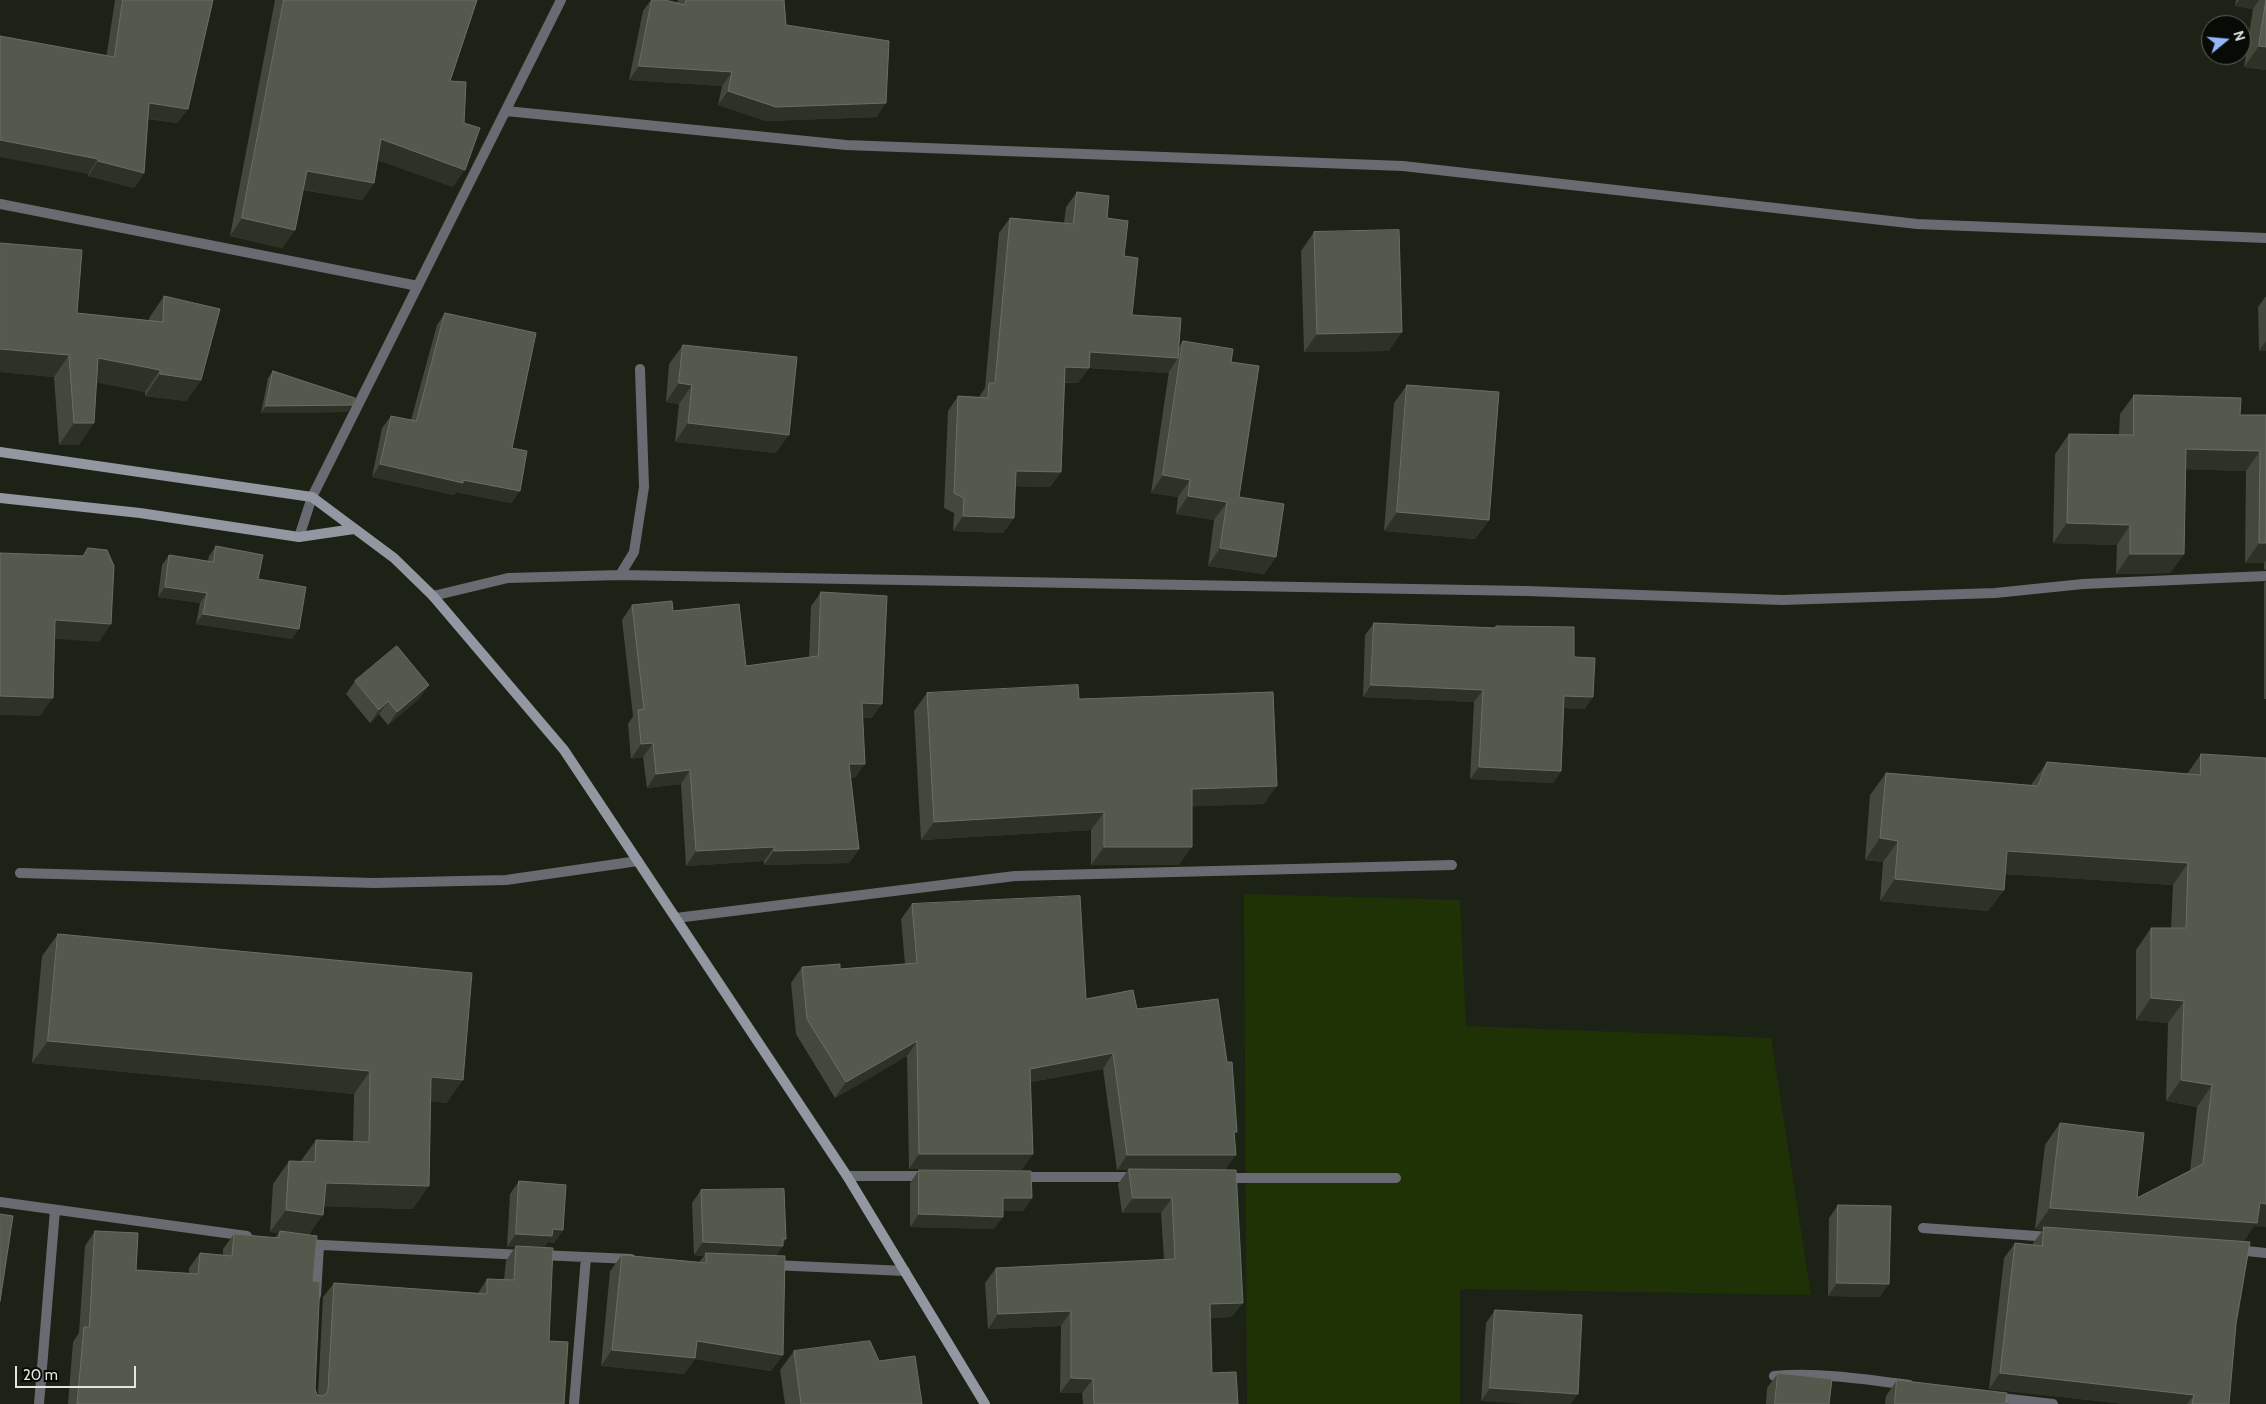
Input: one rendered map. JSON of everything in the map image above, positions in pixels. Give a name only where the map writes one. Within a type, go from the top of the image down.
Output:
[{"type":"main road","points":[[0,452],[312,497],[394,558],[433,596],[564,750],[847,1176],[985,1404]]},
{"type":"main road","points":[[0,498],[140,513],[299,537],[354,529]]},
{"type":"street","points":[[299,537],[312,497],[562,0]]},
{"type":"street","points":[[506,112],[846,145],[1403,166],[1917,224],[2266,238]]},
{"type":"street","points":[[0,204],[418,286]]},
{"type":"street","points":[[620,575],[634,552],[644,487],[640,369]]},
{"type":"street","points":[[433,596],[508,578],[620,575],[1517,591],[1782,600],[1995,593],[2092,584],[2266,576]]},
{"type":"street","points":[[20,873],[374,883],[506,880],[638,861]]},
{"type":"street","points":[[676,918],[1015,876],[1452,865]]},
{"type":"street","points":[[847,1176],[937,1176]]},
{"type":"street","points":[[1007,1177],[1146,1177]]},
{"type":"street","points":[[1216,1178],[1396,1178]]},
{"type":"street","points":[[0,1202],[260,1238]]},
{"type":"street","points":[[40,1404],[55,1210]]},
{"type":"street","points":[[1923,1228],[2062,1237]]},
{"type":"street","points":[[290,1242],[319,1246],[646,1260]]},
{"type":"street","points":[[316,1305],[319,1246]]},
{"type":"street","points":[[2229,1250],[2266,1253]]},
{"type":"street","points":[[574,1404],[586,1257]]},
{"type":"street","points":[[765,1265],[905,1271]]},
{"type":"street","points":[[1774,1376],[1794,1374],[1863,1379],[1922,1387]]},
{"type":"street","points":[[1979,1395],[2054,1404]]},
{"type":"green space","points":[[1244,894],[1460,900],[1466,1026],[1771,1038],[1811,1295],[1460,1289],[1460,1404],[1247,1404]]},
{"type":"building","points":[[123,0],[213,0],[188,109],[149,103],[144,173],[98,161],[98,159],[0,140],[0,36],[114,57]]},
{"type":"building","points":[[284,0],[477,0],[450,81],[466,82],[464,123],[480,128],[465,170],[381,139],[374,183],[307,171],[295,230],[242,218]]},
{"type":"building","points":[[652,0],[665,0],[685,5],[686,0],[784,0],[786,25],[889,41],[886,103],[776,107],[728,91],[732,72],[639,66]]},
{"type":"building","points":[[2266,0],[2266,47],[2259,46]]},
{"type":"building","points":[[1077,192],[1109,196],[1107,218],[1128,221],[1124,256],[1138,258],[1132,315],[1181,318],[1178,358],[1090,352],[1089,368],[1065,367],[1061,472],[1016,471],[1014,518],[963,516],[964,498],[954,493],[958,396],[988,398],[989,383],[995,383],[1010,218],[1073,224]]},
{"type":"building","points":[[1399,230],[1402,332],[1317,334],[1314,232]]},
{"type":"building","points":[[0,243],[82,250],[77,313],[163,322],[164,296],[220,309],[201,380],[160,374],[160,370],[98,358],[94,423],[74,423],[69,355],[0,349]]},
{"type":"building","points":[[445,313],[536,333],[512,448],[527,451],[520,491],[463,480],[463,483],[380,464],[391,416],[416,421]]},
{"type":"building","points":[[1183,341],[1233,349],[1231,362],[1259,366],[1239,497],[1284,504],[1276,557],[1220,548],[1227,502],[1188,496],[1190,480],[1163,475]]},
{"type":"building","points":[[683,345],[797,357],[789,435],[688,423],[692,385],[679,383]]},
{"type":"building","points":[[273,371],[355,398],[352,405],[266,406]]},
{"type":"building","points":[[1407,385],[1499,392],[1489,520],[1397,512]]},
{"type":"building","points":[[2134,395],[2241,398],[2240,415],[2266,415],[2266,543],[2259,543],[2260,451],[2186,449],[2184,554],[2130,554],[2130,525],[2067,523],[2069,434],[2133,435]]},
{"type":"building","points":[[216,546],[263,555],[258,579],[306,587],[299,629],[203,614],[207,593],[165,587],[169,555],[213,562]]},
{"type":"building","points":[[88,548],[107,550],[114,566],[111,624],[55,620],[53,698],[0,696],[0,553],[83,556]]},
{"type":"building","points":[[821,592],[887,596],[882,704],[862,703],[865,764],[849,764],[859,849],[774,851],[774,847],[696,851],[690,770],[656,774],[653,743],[641,744],[638,710],[644,709],[632,605],[672,601],[673,611],[739,604],[746,666],[818,656]]},
{"type":"building","points":[[1374,623],[1496,628],[1496,626],[1574,627],[1574,657],[1595,658],[1593,697],[1564,696],[1561,771],[1479,767],[1483,690],[1371,685]]},
{"type":"building","points":[[397,646],[429,685],[397,712],[388,701],[379,710],[355,681]]},
{"type":"building","points":[[1078,685],[1079,699],[1273,692],[1277,786],[1192,789],[1192,847],[1104,847],[1104,812],[934,822],[927,693]]},
{"type":"building","points":[[2201,754],[2266,758],[2266,1204],[2260,1203],[2257,1223],[2050,1208],[2060,1123],[2144,1133],[2137,1198],[2203,1164],[2212,1085],[2181,1080],[2184,1001],[2151,998],[2151,928],[2186,928],[2188,863],[2007,851],[2004,890],[1895,879],[1898,841],[1880,838],[1886,773],[2038,786],[2047,762],[2200,775]]},
{"type":"building","points":[[1080,896],[1086,999],[1133,990],[1137,1009],[1218,999],[1227,1062],[1232,1062],[1237,1132],[1234,1132],[1236,1155],[1127,1155],[1113,1053],[1030,1069],[1033,1154],[919,1154],[917,1041],[846,1082],[807,1019],[802,967],[840,964],[840,969],[917,963],[912,904]]},
{"type":"building","points":[[58,934],[472,973],[463,1080],[431,1077],[429,1186],[326,1183],[323,1215],[286,1210],[289,1161],[315,1162],[316,1140],[369,1142],[370,1071],[48,1041]]},
{"type":"building","points":[[1129,1169],[1236,1170],[1243,1303],[1210,1304],[1212,1373],[1236,1372],[1238,1404],[1094,1404],[1093,1379],[1071,1378],[1071,1311],[998,1314],[996,1268],[1175,1259],[1172,1198],[1133,1198]]},
{"type":"building","points":[[919,1170],[1031,1171],[1032,1198],[1003,1198],[1003,1217],[919,1214]]},
{"type":"building","points":[[519,1181],[566,1185],[563,1230],[553,1229],[552,1236],[516,1234]]},
{"type":"building","points":[[784,1189],[786,1239],[783,1239],[783,1246],[703,1242],[701,1190]]},
{"type":"building","points":[[1838,1205],[1891,1206],[1889,1284],[1837,1283]]},
{"type":"building","points":[[0,1214],[13,1216],[0,1301]]},
{"type":"building","points":[[2044,1227],[2250,1242],[2236,1324],[2229,1404],[2192,1404],[2194,1395],[2000,1373],[2015,1243],[2042,1246]]},
{"type":"building","points":[[95,1231],[138,1233],[136,1270],[198,1274],[200,1253],[232,1256],[234,1234],[279,1238],[280,1231],[317,1236],[313,1281],[320,1282],[315,1389],[317,1395],[322,1396],[328,1390],[334,1283],[487,1294],[487,1279],[514,1280],[516,1246],[553,1248],[549,1341],[568,1342],[564,1404],[77,1404],[84,1327],[89,1327]]},
{"type":"building","points":[[706,1253],[785,1256],[783,1355],[697,1341],[695,1358],[612,1350],[622,1255],[706,1263]]},
{"type":"building","points":[[1495,1310],[1582,1315],[1578,1394],[1490,1388]]},
{"type":"building","points":[[870,1341],[879,1361],[915,1356],[922,1404],[801,1404],[794,1351]]},
{"type":"building","points":[[1778,1373],[1832,1379],[1829,1404],[1775,1404]]},
{"type":"building","points":[[1897,1380],[2007,1393],[2005,1404],[1895,1404]]}]
